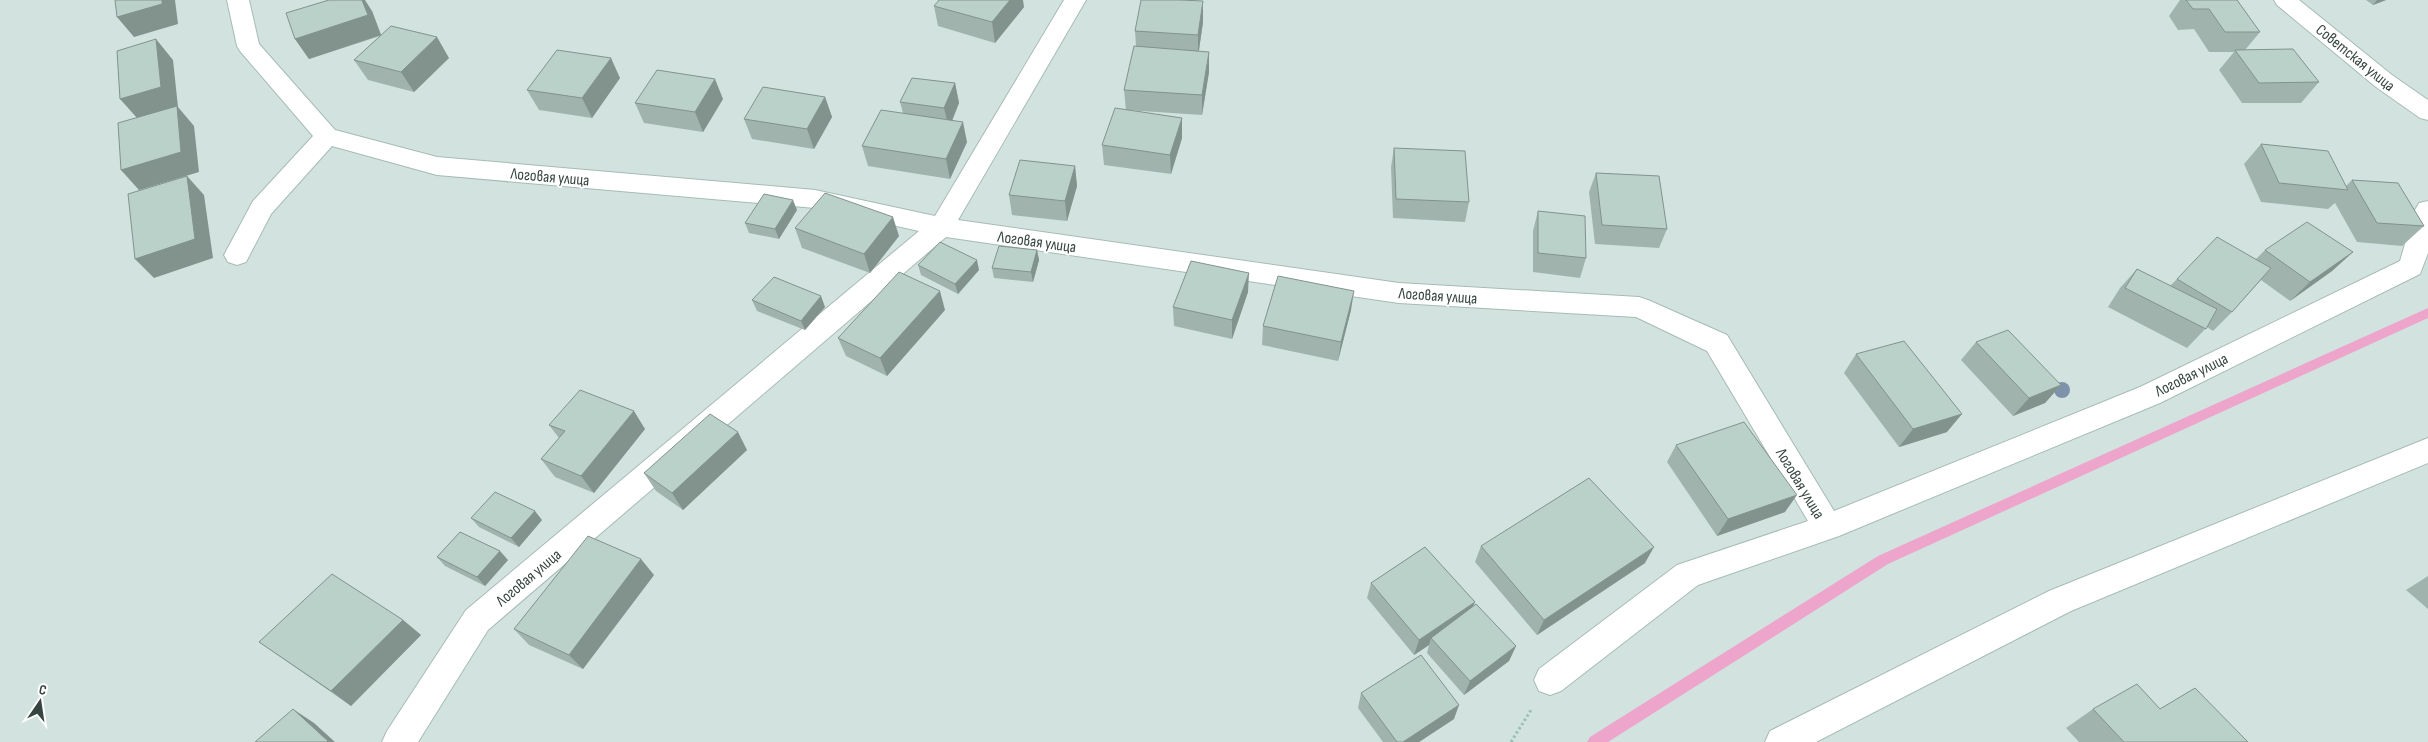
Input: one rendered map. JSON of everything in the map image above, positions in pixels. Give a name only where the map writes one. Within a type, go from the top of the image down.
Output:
[{"type":"street","points":[[237,255],[262,208],[326,136],[248,46],[238,0]]},
{"type":"street","name":"Логовая улица","points":[[399,742],[477,620],[941,227],[1075,0]]},
{"type":"street","name":"Советская улица","points":[[2285,0],[2384,81],[2428,112]]},
{"type":"street","name":"Логовая улица","points":[[326,136],[437,166],[815,199],[941,227],[1399,294],[1639,307],[1717,344],[1828,527]]},
{"type":"street","name":"Логовая улица","points":[[1550,680],[1688,575],[1828,527],[2150,395],[2411,267],[2428,210]]},
{"type":"street","points":[[1782,742],[2060,601],[2428,450]]},
{"type":"shaded area","points":[[0,0],[2428,0],[2428,742],[0,742]]},
{"type":"building","points":[[115,0],[162,0],[162,4],[117,17]]},
{"type":"building","points":[[329,0],[362,0],[368,15],[295,39],[286,13]]},
{"type":"building","points":[[939,0],[1010,0],[992,22],[934,6]]},
{"type":"building","points":[[1141,0],[1203,1],[1198,35],[1135,31]]},
{"type":"building","points":[[2186,0],[2237,0],[2260,32],[2225,32],[2209,9],[2193,9]]},
{"type":"building","points":[[391,26],[437,37],[401,72],[354,60]]},
{"type":"building","points":[[156,39],[161,87],[120,99],[117,51]]},
{"type":"building","points":[[1134,46],[1209,52],[1202,95],[1124,90]]},
{"type":"building","points":[[2293,49],[2319,82],[2259,83],[2235,50]]},
{"type":"building","points":[[557,50],[611,58],[582,98],[527,90]]},
{"type":"building","points":[[657,70],[715,79],[695,112],[635,103]]},
{"type":"building","points":[[912,78],[955,83],[944,108],[900,102]]},
{"type":"building","points":[[763,87],[825,97],[807,129],[744,119]]},
{"type":"building","points":[[177,106],[181,152],[121,170],[118,123]]},
{"type":"building","points":[[1115,108],[1182,118],[1170,155],[1102,145]]},
{"type":"building","points":[[881,110],[963,122],[946,159],[862,146]]},
{"type":"building","points":[[2261,144],[2328,151],[2348,190],[2279,183]]},
{"type":"building","points":[[1394,148],[1465,151],[1469,202],[1396,199]]},
{"type":"building","points":[[1020,160],[1075,166],[1065,201],[1009,195]]},
{"type":"building","points":[[1596,173],[1659,176],[1667,229],[1602,225]]},
{"type":"building","points":[[187,176],[195,239],[135,259],[128,194]]},
{"type":"building","points":[[2352,180],[2398,183],[2424,226],[2377,223]]},
{"type":"building","points":[[825,193],[893,217],[864,254],[795,228]]},
{"type":"building","points":[[764,194],[793,200],[775,229],[745,223]]},
{"type":"building","points":[[1538,211],[1585,216],[1586,258],[1538,253]]},
{"type":"building","points":[[2307,222],[2353,252],[2310,282],[2265,250]]},
{"type":"building","points":[[2217,237],[2271,268],[2232,312],[2177,279]]},
{"type":"building","points":[[940,242],[977,260],[955,284],[918,265]]},
{"type":"building","points":[[999,246],[1037,250],[1031,272],[992,268]]},
{"type":"building","points":[[1191,261],[1249,273],[1232,320],[1173,307]]},
{"type":"building","points":[[2137,269],[2217,309],[2206,329],[2125,288]]},
{"type":"building","points":[[899,272],[940,291],[880,358],[838,338]]},
{"type":"building","points":[[1278,276],[1354,291],[1341,342],[1263,326]]},
{"type":"building","points":[[774,277],[821,296],[801,321],[752,300]]},
{"type":"building","points":[[2008,330],[2061,385],[2029,398],[1976,342]]},
{"type":"building","points":[[1904,341],[1962,414],[1913,429],[1856,354]]},
{"type":"building","points":[[580,390],[634,411],[581,476],[541,459],[565,431],[549,425]]},
{"type":"building","points":[[710,414],[738,432],[672,493],[644,473]]},
{"type":"building","points":[[1744,422],[1797,495],[1728,519],[1676,445]]},
{"type":"building","points":[[1589,478],[1654,547],[1544,620],[1481,546]]},
{"type":"building","points":[[495,492],[535,511],[511,538],[471,518]]},
{"type":"building","points":[[460,532],[500,551],[477,577],[437,557]]},
{"type":"building","points":[[588,536],[641,559],[569,655],[514,629]]},
{"type":"building","points":[[1425,547],[1475,602],[1419,640],[1371,583]]},
{"type":"building","points":[[332,574],[403,620],[331,691],[259,642]]},
{"type":"building","points":[[1476,604],[1516,646],[1470,681],[1431,638]]},
{"type":"building","points":[[1421,655],[1459,705],[1403,742],[1397,742],[1361,693]]},
{"type":"building","points":[[2137,684],[2160,709],[2195,688],[2248,742],[2124,742],[2093,709]]},
{"type":"building","points":[[293,709],[328,741],[255,742]]},
{"type":"waterway","points":[[1595,742],[1883,560],[2428,313]]}]
